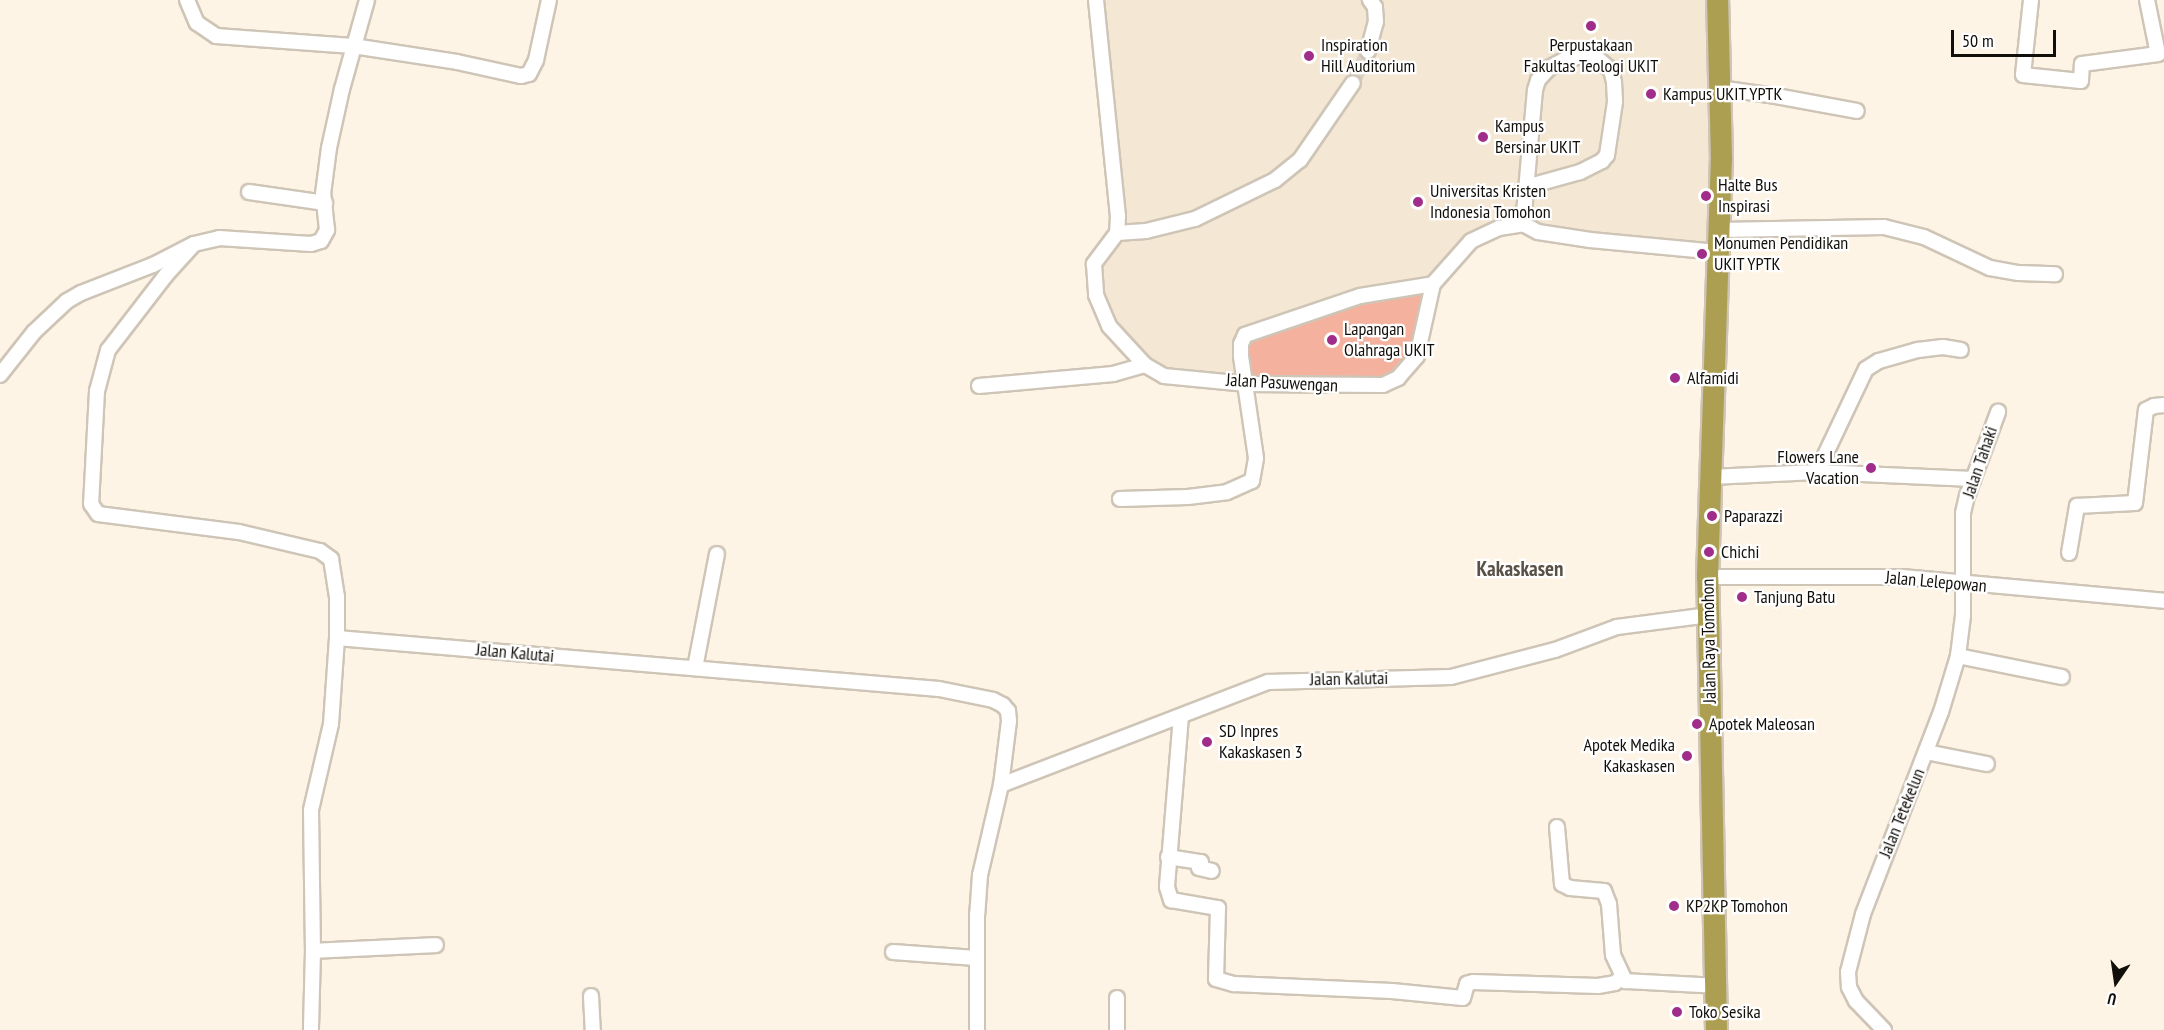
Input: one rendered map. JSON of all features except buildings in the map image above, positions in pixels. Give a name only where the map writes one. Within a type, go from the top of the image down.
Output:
[{"type":"highway","name":"Jalan Raya Tomohon","points":[[1716,1030],[1717,986],[1707,577],[1719,230],[1717,0]]},
{"type":"street","points":[[187,0],[197,23],[216,36],[353,46],[457,62],[521,76],[529,74],[536,60],[549,0]]},
{"type":"street","points":[[0,375],[34,332],[67,301],[81,293],[153,265],[195,244],[219,238],[311,244],[321,242],[327,230],[325,172],[329,148],[353,46],[367,0]]},
{"type":"street","points":[[1096,0],[1118,216],[1117,234],[1146,231],[1195,219],[1275,180],[1300,160],[1353,83]]},
{"type":"street","points":[[1368,51],[1376,22],[1375,7],[1370,0]]},
{"type":"street","points":[[2031,0],[2023,75],[2081,81],[2082,64],[2158,54],[2147,0]]},
{"type":"street","points":[[1526,187],[1580,172],[1602,161],[1606,155],[1615,102],[1614,82],[1611,70],[1597,58],[1583,56],[1566,59],[1549,68],[1538,80],[1526,187],[1522,224],[1538,232],[1590,240],[1717,252]]},
{"type":"street","points":[[1719,88],[1857,111]]},
{"type":"street","points":[[249,192],[325,203]]},
{"type":"street","name":"Jalan Pasuwengan","points":[[1117,234],[1094,264],[1096,295],[1102,314],[1109,326],[1145,365],[1164,376],[1247,384],[1354,387],[1383,385],[1398,378],[1417,356],[1433,284],[1471,240],[1499,228],[1522,224]]},
{"type":"street","points":[[1719,230],[1884,227],[1924,237],[1990,268],[2019,273],[2055,274]]},
{"type":"street","points":[[195,244],[166,275],[108,350],[97,391],[91,504],[98,514],[239,532],[326,553],[331,559],[335,571],[337,638],[332,724],[311,810],[313,951],[311,1030]]},
{"type":"street","points":[[1120,499],[1188,497],[1227,492],[1252,482],[1256,458],[1247,384],[1241,356],[1241,344],[1245,335],[1360,296],[1433,284]]},
{"type":"street","points":[[1816,472],[1866,369],[1879,361],[1918,350],[1942,347],[1961,350]]},
{"type":"street","points":[[979,386],[1113,374],[1145,365]]},
{"type":"street","points":[[2069,553],[2077,507],[2134,503],[2146,410],[2164,405]]},
{"type":"street","name":"Jalan Tahaki","points":[[1963,584],[1963,513],[1998,412]]},
{"type":"street","points":[[1711,477],[1816,472],[1973,479]]},
{"type":"street","points":[[694,668],[717,554]]},
{"type":"street","name":"Jalan Lelepowan","points":[[1707,577],[1902,577],[2164,601]]},
{"type":"street","name":"Jalan Tetekelun","points":[[1884,1030],[1856,1001],[1849,987],[1848,972],[1863,914],[1926,752],[1958,656],[1964,615],[1963,584]]},
{"type":"street","name":"Jalan Kalutai","points":[[1001,785],[1268,682],[1451,677],[1544,653],[1617,627],[1709,615]]},
{"type":"street","name":"Jalan Kalutai","points":[[337,638],[939,689],[993,700],[1003,705],[1009,716],[1001,785],[980,875],[976,958],[977,1030]]},
{"type":"street","points":[[1958,656],[2062,677]]},
{"type":"street","points":[[1181,716],[1167,886],[1171,900],[1218,908],[1216,979],[1234,984],[1421,993],[1463,998],[1467,984],[1473,982],[1598,986],[1615,983],[1622,977]]},
{"type":"street","points":[[1926,752],[1987,764]]},
{"type":"street","points":[[1557,827],[1561,878],[1564,887],[1598,889],[1604,891],[1607,896],[1613,955],[1622,977],[1632,983],[1717,986]]},
{"type":"street","points":[[1168,857],[1201,862],[1199,868],[1212,871]]},
{"type":"street","points":[[313,951],[436,945]]},
{"type":"street","points":[[893,952],[976,958]]},
{"type":"street","points":[[591,996],[593,1030]]},
{"type":"street","points":[[1117,998],[1117,1030]]},
{"type":"shaded area","name":"Universitas Kristen Indonesia Tomohon","points":[[1096,0],[1717,0],[1717,252],[1529,229],[1499,228],[1464,247],[1433,284],[1383,385],[1164,376],[1109,326],[1094,264],[1117,234]]},
{"type":"shaded area","name":"Lapangan Olahraga UKIT","points":[[1433,284],[1420,346],[1398,378],[1247,384],[1245,335],[1282,321]]},
{"type":"tunnel","points":[[1353,83],[1368,51]]},
{"type":"place","name":"Perpustakaan Fakultas Teologi UKIT","points":[[1591,26]]},
{"type":"place","name":"Inspiration Hill Auditorium","points":[[1309,56]]},
{"type":"place","name":"Kampus UKIT YPTK","points":[[1651,94]]},
{"type":"place","name":"Kampus Bersinar UKIT","points":[[1483,137]]},
{"type":"place","name":"Halte Bus Inspirasi","points":[[1706,196]]},
{"type":"place","name":"Universitas Kristen Indonesia Tomohon","points":[[1418,202]]},
{"type":"place","name":"Monumen Pendidikan UKIT YPTK","points":[[1702,254]]},
{"type":"place","name":"Lapangan Olahraga UKIT","points":[[1332,340]]},
{"type":"place","name":"Alfamidi","points":[[1675,378]]},
{"type":"place","name":"Flowers Lane Vacation","points":[[1871,468]]},
{"type":"place","name":"Paparazzi","points":[[1712,516]]},
{"type":"place","name":"Chichi","points":[[1709,552]]},
{"type":"place","name":"Tanjung Batu","points":[[1742,597]]},
{"type":"place","name":"Apotek Maleosan","points":[[1697,724]]},
{"type":"place","name":"SD Inpres Kakaskasen 3","points":[[1207,742]]},
{"type":"place","name":"Apotek Medika Kakaskasen","points":[[1687,756]]},
{"type":"place","name":"KP2KP Tomohon","points":[[1674,906]]},
{"type":"place","name":"Toko Sesika","points":[[1677,1012]]},
{"type":"district","name":"Kakaskasen","points":[[1520,569]]}]
